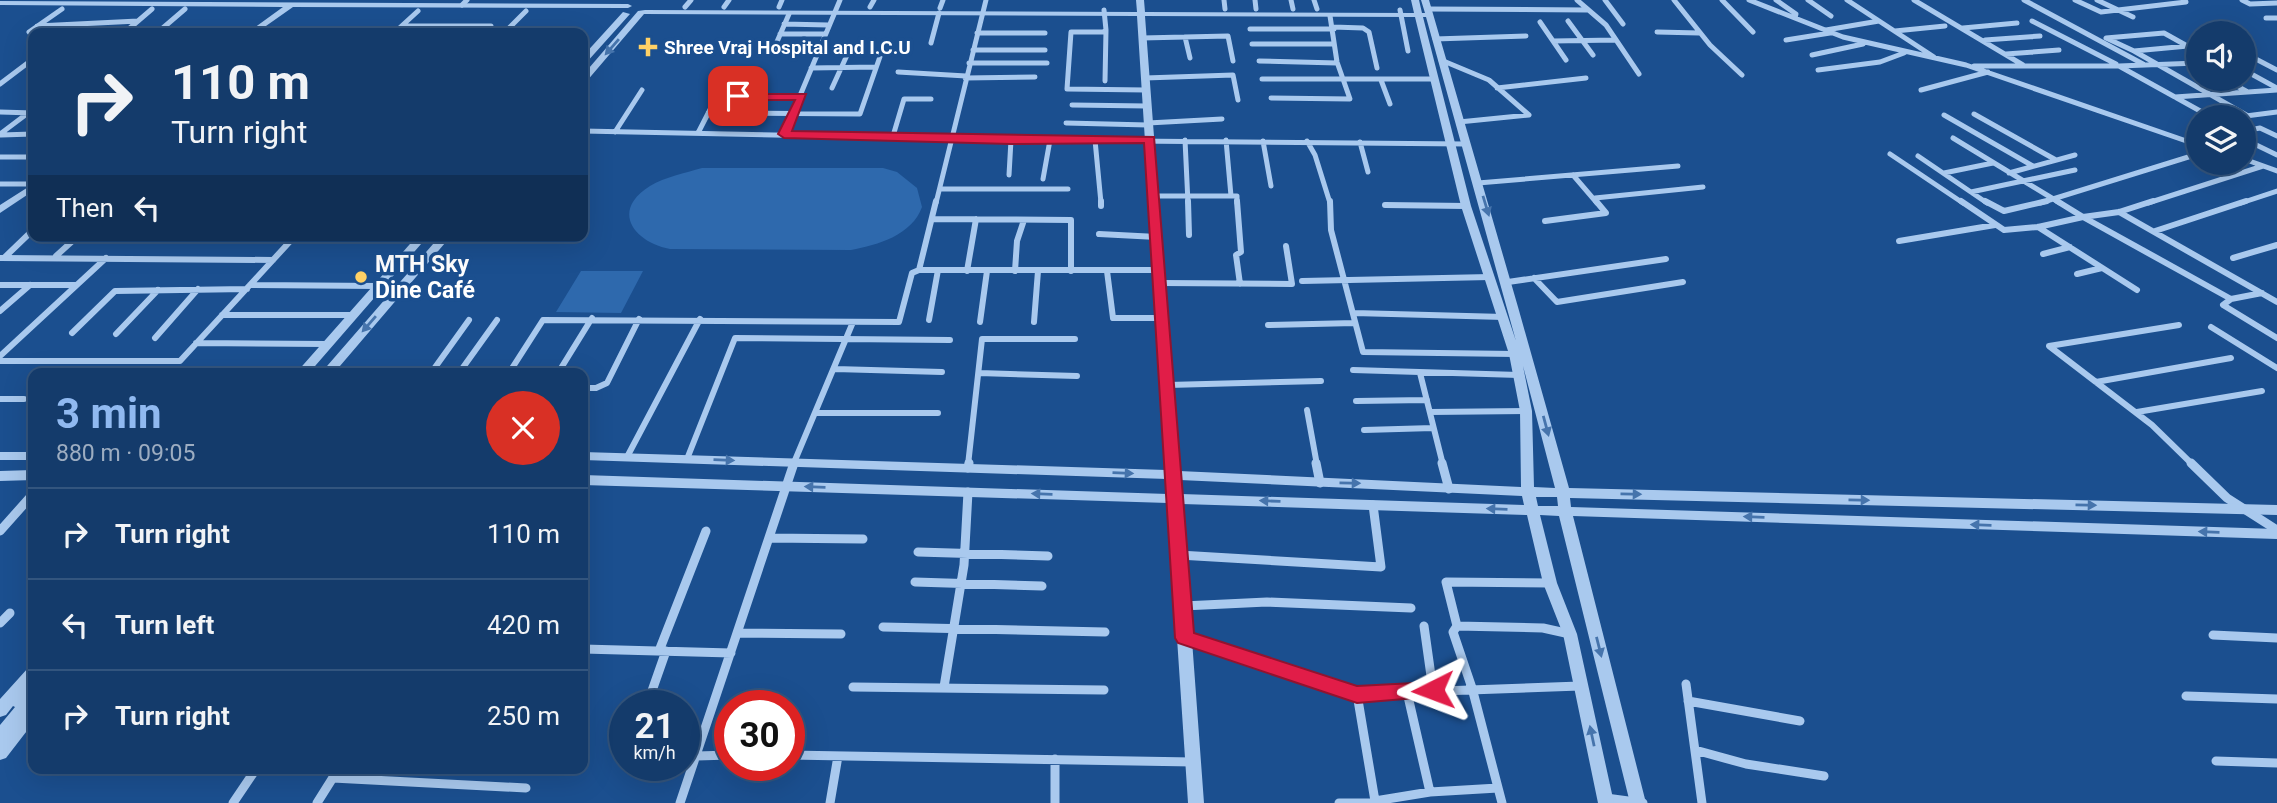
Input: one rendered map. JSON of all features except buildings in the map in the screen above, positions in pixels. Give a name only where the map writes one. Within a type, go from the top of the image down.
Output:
[{"type":"street","points":[[1577,0],[1606,25],[1639,74]]},
{"type":"street","points":[[1605,0],[1623,24]]},
{"type":"street","points":[[1674,0],[1699,33],[1742,75]]},
{"type":"street","points":[[1722,0],[1753,32]]},
{"type":"street","points":[[1749,0],[1832,33],[1904,53],[1966,65],[2186,141]]},
{"type":"street","points":[[1776,0],[1795,13],[1795,18]]},
{"type":"street","points":[[1808,0],[1831,16]]},
{"type":"street","points":[[1847,0],[1938,60]]},
{"type":"street","points":[[1914,0],[2023,66]]},
{"type":"street","points":[[2024,0],[2144,65]]},
{"type":"street","points":[[2076,0],[2101,12],[2186,2]]},
{"type":"street","points":[[2097,0],[2133,17]]},
{"type":"street","points":[[2242,0],[2250,4],[2277,3]]},
{"type":"street","points":[[0,3],[137,1],[291,4],[418,11],[629,7]]},
{"type":"street","points":[[0,9],[186,9],[372,2],[647,7],[789,14],[872,4],[941,7]]},
{"type":"street","points":[[258,28],[291,4]]},
{"type":"street","points":[[588,74],[647,7],[781,4],[1104,12],[1141,8],[1315,4],[1400,13]]},
{"type":"street","points":[[588,55],[629,7]]},
{"type":"street","points":[[784,134],[802,96],[836,7]]},
{"type":"street","points":[[932,43],[941,7]]},
{"type":"street","points":[[919,270],[942,189],[950,139],[984,7]]},
{"type":"street","points":[[1141,8],[1331,16],[1400,13],[1422,8],[1588,10]]},
{"type":"street","points":[[1141,8],[1196,803]]},
{"type":"street","points":[[1422,8],[1435,39],[1508,282],[1639,802],[1606,801],[1570,634],[1550,583],[1528,492],[1526,411],[1515,354],[1466,206],[1435,79],[1422,8]]},
{"type":"street","points":[[35,28],[62,9]]},
{"type":"street","points":[[130,28],[152,9]]},
{"type":"street","points":[[163,28],[186,9]]},
{"type":"street","points":[[400,28],[418,11]]},
{"type":"street","points":[[509,28],[526,11]]},
{"type":"street","points":[[1104,12],[1105,81]]},
{"type":"street","points":[[1400,13],[1408,51]]},
{"type":"street","points":[[773,51],[789,14]]},
{"type":"street","points":[[1271,98],[1350,99],[1337,63],[1331,16]]},
{"type":"street","points":[[2266,18],[2277,18]]},
{"type":"street","points":[[37,26],[138,21]]},
{"type":"street","points":[[1568,21],[1593,55]]},
{"type":"street","points":[[1825,30],[1879,21]]},
{"type":"street","points":[[2032,21],[2189,105]]},
{"type":"street","points":[[1540,22],[1566,60]]},
{"type":"street","points":[[1963,28],[2017,23]]},
{"type":"street","points":[[784,24],[828,25]]},
{"type":"street","points":[[402,26],[491,26]]},
{"type":"street","points":[[1895,31],[1945,26]]},
{"type":"street","points":[[1251,29],[1363,28],[1369,32],[1377,68]]},
{"type":"street","points":[[1106,30],[1071,32],[1067,89],[1233,75],[1238,100]]},
{"type":"street","points":[[1657,32],[1699,33]]},
{"type":"street","points":[[977,33],[1045,33]]},
{"type":"street","points":[[1786,40],[1832,33]]},
{"type":"street","points":[[2186,45],[2164,33],[2106,38],[2230,105]]},
{"type":"street","points":[[780,34],[824,34]]},
{"type":"street","points":[[1142,38],[1228,36],[1233,61]]},
{"type":"street","points":[[1435,39],[1526,36]]},
{"type":"street","points":[[1983,40],[2040,36]]},
{"type":"street","points":[[1185,37],[1189,58]]},
{"type":"street","points":[[1553,41],[1616,40]]},
{"type":"street","points":[[1812,55],[1866,43]]},
{"type":"street","points":[[1252,44],[1334,44]]},
{"type":"street","points":[[2134,51],[2186,46]]},
{"type":"street","points":[[708,113],[860,114],[883,48]]},
{"type":"street","points":[[973,50],[1045,50]]},
{"type":"street","points":[[2006,54],[2059,50]]},
{"type":"street","points":[[832,88],[848,53]]},
{"type":"street","points":[[1818,70],[1880,62],[1904,53]]},
{"type":"street","points":[[1440,59],[1462,64],[1530,115],[1459,122]]},
{"type":"street","points":[[2256,59],[2277,70]]},
{"type":"street","points":[[1259,61],[1337,63]]},
{"type":"street","points":[[0,84],[28,63]]},
{"type":"street","points":[[969,64],[1047,63]]},
{"type":"street","points":[[1966,65],[2119,66],[2186,63]]},
{"type":"street","points":[[811,68],[876,67]]},
{"type":"street","points":[[898,72],[966,77],[1035,77]]},
{"type":"street","points":[[1921,90],[1988,72]]},
{"type":"street","points":[[2256,77],[2277,89]]},
{"type":"street","points":[[1497,88],[1586,78]]},
{"type":"street","points":[[1262,79],[1435,79]]},
{"type":"street","points":[[1381,80],[1390,104]]},
{"type":"street","points":[[2175,97],[2277,89]]},
{"type":"street","points":[[615,132],[642,90]]},
{"type":"street","points":[[698,133],[717,96],[802,96]]},
{"type":"street","points":[[893,136],[904,99],[932,99]]},
{"type":"street","points":[[1072,105],[1147,106]]},
{"type":"street","points":[[2256,115],[2277,112]]},
{"type":"street","points":[[0,113],[28,113]]},
{"type":"street","points":[[0,134],[28,114]]},
{"type":"street","points":[[1974,114],[2056,160]]},
{"type":"street","points":[[1944,116],[2033,166]]},
{"type":"street","points":[[1066,122],[1148,124],[1222,119]]},
{"type":"street","points":[[2256,129],[2277,136]]},
{"type":"street","points":[[588,131],[1051,141],[1149,139],[1466,144]]},
{"type":"street","points":[[0,134],[28,134]]},
{"type":"street","points":[[1953,138],[2054,201],[2231,299]]},
{"type":"street","points":[[1009,174],[1011,140]]},
{"type":"street","points":[[1185,140],[1189,234]]},
{"type":"street","points":[[1226,140],[1231,196]]},
{"type":"street","points":[[1042,178],[1051,141]]},
{"type":"street","points":[[1095,141],[1101,206]]},
{"type":"street","points":[[1263,141],[1270,186]]},
{"type":"street","points":[[1307,141],[1332,209],[1331,230],[1363,352],[1515,354]]},
{"type":"street","points":[[1360,142],[1368,172]]},
{"type":"street","points":[[2256,145],[2277,155]]},
{"type":"street","points":[[1890,154],[2007,231],[2119,212],[2263,166]]},
{"type":"street","points":[[2009,173],[2075,155]]},
{"type":"street","points":[[1918,156],[2001,211],[2054,201],[2186,158]]},
{"type":"street","points":[[0,157],[28,157]]},
{"type":"street","points":[[1944,173],[1993,163]]},
{"type":"street","points":[[2256,163],[2277,171]]},
{"type":"street","points":[[1478,183],[1678,166]]},
{"type":"street","points":[[1971,192],[2075,170]]},
{"type":"street","points":[[1545,221],[1605,214],[1606,211],[1573,175]]},
{"type":"street","points":[[0,184],[28,186]]},
{"type":"street","points":[[1595,198],[1703,187]]},
{"type":"street","points":[[942,189],[1069,190]]},
{"type":"street","points":[[0,210],[28,190]]},
{"type":"street","points":[[2155,231],[2277,191]]},
{"type":"street","points":[[1154,195],[1237,197],[1241,252],[1236,256],[1240,284]]},
{"type":"street","points":[[1385,205],[1466,206]]},
{"type":"street","points":[[2119,212],[2275,299]]},
{"type":"street","points":[[933,219],[1071,220],[1071,271]]},
{"type":"street","points":[[967,271],[976,219]]},
{"type":"street","points":[[1015,271],[1017,241],[1024,220]]},
{"type":"street","points":[[1899,241],[1995,225]]},
{"type":"street","points":[[2038,227],[2137,290]]},
{"type":"street","points":[[1099,234],[1157,237]]},
{"type":"street","points":[[2,258],[28,235]]},
{"type":"street","points":[[56,257],[72,242]]},
{"type":"street","points":[[0,358],[180,361],[290,242]]},
{"type":"street","points":[[306,368],[417,242]]},
{"type":"street","points":[[331,368],[441,242]]},
{"type":"street","points":[[2233,258],[2277,245]]},
{"type":"street","points":[[512,368],[543,320],[592,318],[899,322],[912,273],[919,270],[1107,271],[1240,284],[1292,284],[1286,246]]},
{"type":"street","points":[[2043,254],[2070,247]]},
{"type":"street","points":[[0,358],[107,257]]},
{"type":"street","points":[[2,258],[274,260]]},
{"type":"street","points":[[1508,282],[1666,258]]},
{"type":"street","points":[[2077,274],[2102,268]]},
{"type":"street","points":[[929,320],[938,270]]},
{"type":"street","points":[[979,322],[987,271]]},
{"type":"street","points":[[1034,322],[1038,271]]},
{"type":"street","points":[[1107,271],[1113,318],[1164,318]]},
{"type":"street","points":[[1302,281],[1490,277]]},
{"type":"street","points":[[1534,278],[1557,302],[1683,282]]},
{"type":"street","points":[[0,285],[76,285]]},
{"type":"street","points":[[0,311],[30,285]]},
{"type":"street","points":[[72,333],[115,291],[377,286]]},
{"type":"street","points":[[155,338],[198,289]]},
{"type":"street","points":[[116,334],[158,290]]},
{"type":"street","points":[[2262,293],[2231,299],[2223,305],[2277,338]]},
{"type":"street","points":[[1354,313],[1504,317]]},
{"type":"street","points":[[222,315],[353,315]]},
{"type":"street","points":[[561,368],[592,318]]},
{"type":"street","points":[[588,388],[607,383],[639,319]]},
{"type":"street","points":[[627,457],[700,319]]},
{"type":"street","points":[[434,368],[469,320]]},
{"type":"street","points":[[463,368],[497,320]]},
{"type":"street","points":[[700,747],[794,463],[853,322]]},
{"type":"street","points":[[1268,325],[1355,323]]},
{"type":"street","points":[[2179,325],[2049,346],[2137,412],[2242,509],[2277,532]]},
{"type":"street","points":[[2211,327],[2277,368]]},
{"type":"street","points":[[687,459],[735,338],[950,340]]},
{"type":"street","points":[[968,468],[982,339],[1075,340]]},
{"type":"street","points":[[196,343],[327,344]]},
{"type":"street","points":[[2096,382],[2231,358]]},
{"type":"street","points":[[835,369],[942,372]]},
{"type":"street","points":[[1353,370],[1519,375]]},
{"type":"street","points":[[979,373],[1077,376]]},
{"type":"street","points":[[1420,373],[1449,489]]},
{"type":"street","points":[[1168,385],[1321,381]]},
{"type":"street","points":[[2137,412],[2262,391]]},
{"type":"street","points":[[0,399],[24,399]]},
{"type":"street","points":[[1356,401],[1427,400]]},
{"type":"street","points":[[1307,410],[1320,483]]},
{"type":"street","points":[[1430,412],[1526,411]]},
{"type":"street","points":[[815,413],[938,413]]},
{"type":"street","points":[[1364,430],[1433,428]]},
{"type":"street","points":[[0,456],[28,456]]},
{"type":"street","points":[[588,456],[1174,475],[1528,492],[2277,510]]},
{"type":"street","points":[[0,476],[28,475]]},
{"type":"street","points":[[588,480],[2277,532]]},
{"type":"street","points":[[944,687],[962,583],[968,492]]},
{"type":"street","points":[[0,531],[28,500]]},
{"type":"street","points":[[1179,555],[1381,567],[1373,505]]},
{"type":"street","points":[[651,690],[662,651],[706,531]]},
{"type":"street","points":[[769,538],[863,539]]},
{"type":"street","points":[[918,552],[1048,556]]},
{"type":"street","points":[[915,582],[1042,586]]},
{"type":"street","points":[[1502,803],[1472,688],[1453,632],[1457,626],[1446,582],[1550,583]]},
{"type":"street","points":[[1183,606],[1266,602],[1411,608]]},
{"type":"street","points":[[0,623],[10,613]]},
{"type":"street","points":[[1424,626],[1433,690]]},
{"type":"street","points":[[1457,626],[1543,628],[1570,634]]},
{"type":"street","points":[[883,627],[1105,632]]},
{"type":"street","points":[[737,633],[841,634]]},
{"type":"street","points":[[2213,635],[2277,638]]},
{"type":"street","points":[[1185,638],[1357,694],[1581,686]]},
{"type":"street","points":[[588,649],[731,653]]},
{"type":"street","points":[[0,710],[6,696],[28,676]]},
{"type":"street","points":[[1686,684],[1702,803]]},
{"type":"street","points":[[853,687],[1104,690]]},
{"type":"street","points":[[0,723],[28,691]]},
{"type":"street","points":[[1407,692],[1430,792]]},
{"type":"street","points":[[1357,694],[1375,802]]},
{"type":"street","points":[[2186,696],[2277,699]]},
{"type":"street","points":[[1688,701],[1800,721]]},
{"type":"street","points":[[0,736],[28,704]]},
{"type":"street","points":[[0,753],[28,718]]},
{"type":"street","points":[[1695,750],[1746,764],[1824,776]]},
{"type":"street","points":[[805,755],[1193,762]]},
{"type":"street","points":[[830,803],[838,756]]},
{"type":"street","points":[[1055,759],[1055,803]]},
{"type":"street","points":[[2216,761],[2277,763]]},
{"type":"street","points":[[233,803],[253,774]]},
{"type":"street","points":[[317,803],[335,774]]},
{"type":"street","points":[[349,774],[526,788]]},
{"type":"street","points":[[680,803],[688,781]]},
{"type":"street","points":[[1339,803],[1375,802],[1430,792],[1498,788]]},
{"type":"shaded area","points":[[702,168],[883,168],[897,172],[917,188],[922,207],[917,217],[902,232],[883,242],[851,250],[670,249],[646,240],[637,233],[629,215],[631,205],[638,196],[662,180]]},
{"type":"shaded area","points":[[581,271],[643,271],[621,313],[556,312]]},
{"type":"place","name":"Shree Vraj Hospital and I.C.U","points":[[648,47]]},
{"type":"place","name":"MTH Sky Dine Café","points":[[361,277]]},
{"type":"route","points":[[738,96],[802,96],[784,134],[1011,140],[1149,139],[1185,638],[1357,694],[1433,690]]}]
